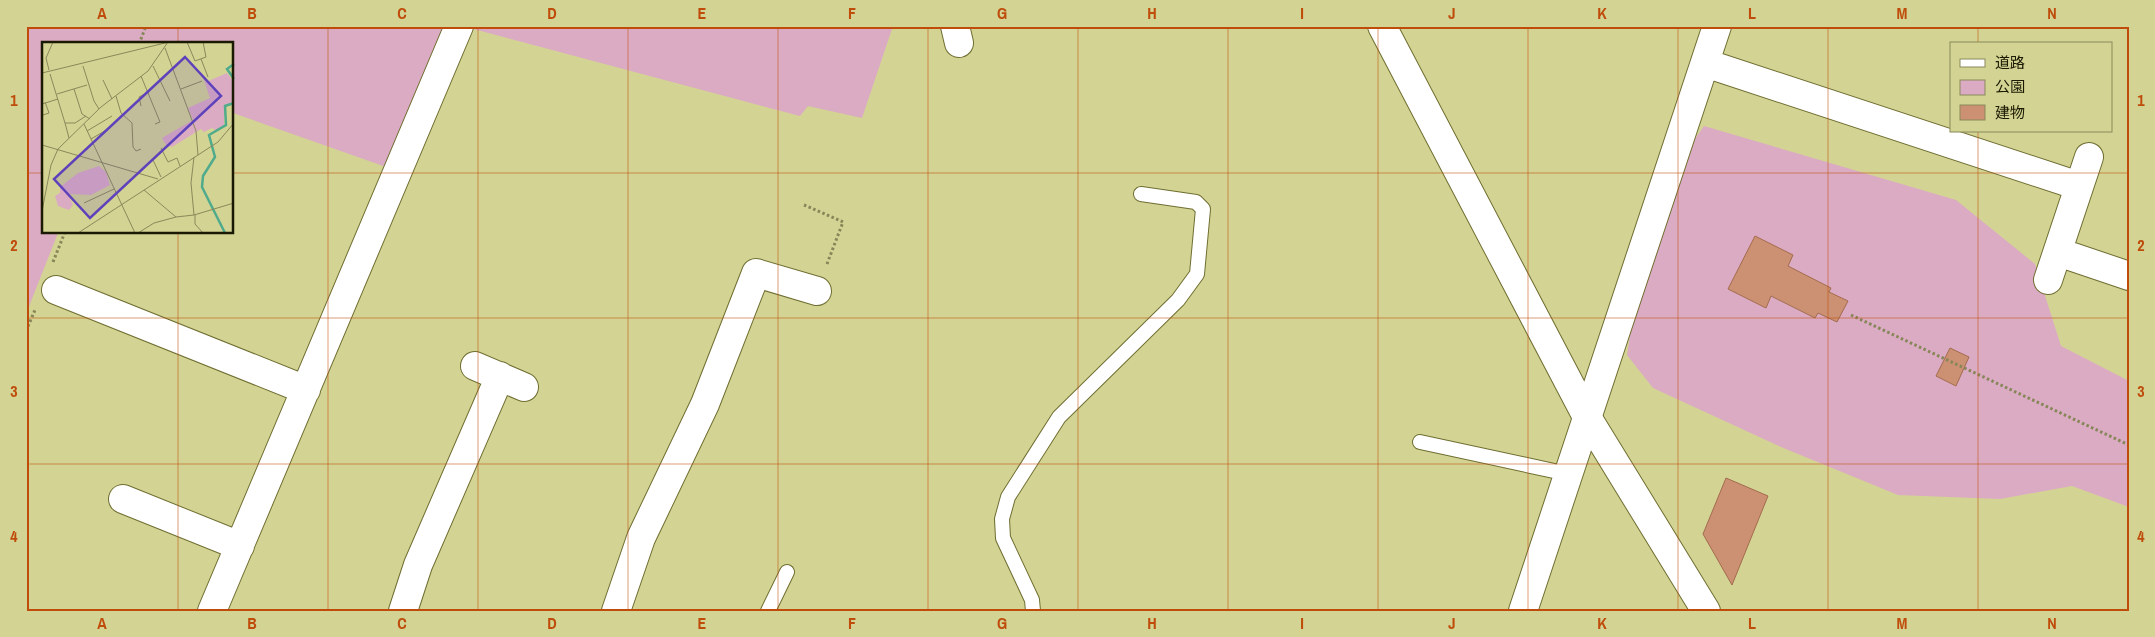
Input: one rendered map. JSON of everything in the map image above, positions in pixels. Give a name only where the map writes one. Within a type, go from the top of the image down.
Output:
[{"type":"street","points":[[212,611],[459,26]]},
{"type":"street","points":[[1382,26],[1587,417],[1706,611]]},
{"type":"street","points":[[1523,611],[1717,26]]},
{"type":"street","points":[[1705,64],[2079,186]]},
{"type":"street","points":[[2048,280],[2089,157]]},
{"type":"street","points":[[2058,252],[2129,276]]},
{"type":"street","points":[[616,611],[641,538],[705,404],[756,273],[817,290]]},
{"type":"street","points":[[56,290],[306,390]]},
{"type":"street","points":[[402,611],[418,565],[500,376]]},
{"type":"street","points":[[123,499],[240,546]]},
{"type":"lane","points":[[1033,611],[1032,600],[1003,538],[1002,519],[1008,497],[1059,417],[1178,300],[1197,274],[1203,209],[1196,202],[1141,194]]},
{"type":"lane","points":[[1420,442],[1568,474]]},
{"type":"lane","points":[[768,611],[787,572]]},
{"type":"path","points":[[140,42],[146,26]]},
{"type":"path","points":[[804,205],[843,222],[817,290]]},
{"type":"path","points":[[1851,315],[2129,445]]},
{"type":"green space","points":[[26,26],[447,26],[389,168],[234,113],[234,42],[42,42],[42,234],[58,234],[26,314]]},
{"type":"green space","points":[[462,26],[893,26],[862,118],[808,106],[800,116]]},
{"type":"green space","points":[[1704,126],[1956,200],[2035,264],[2061,346],[2129,381],[2129,507],[2072,486],[2000,499],[1898,495],[1781,447],[1653,388],[1627,355],[1638,283],[1679,161]]},
{"type":"building","points":[[1755,236],[1793,255],[1788,266],[1831,288],[1829,292],[1848,301],[1837,322],[1818,313],[1815,318],[1771,296],[1766,308],[1728,289]]},
{"type":"building","points":[[1950,348],[1969,357],[1956,386],[1936,376]]},
{"type":"building","points":[[1726,478],[1768,496],[1732,585],[1703,534]]}]
